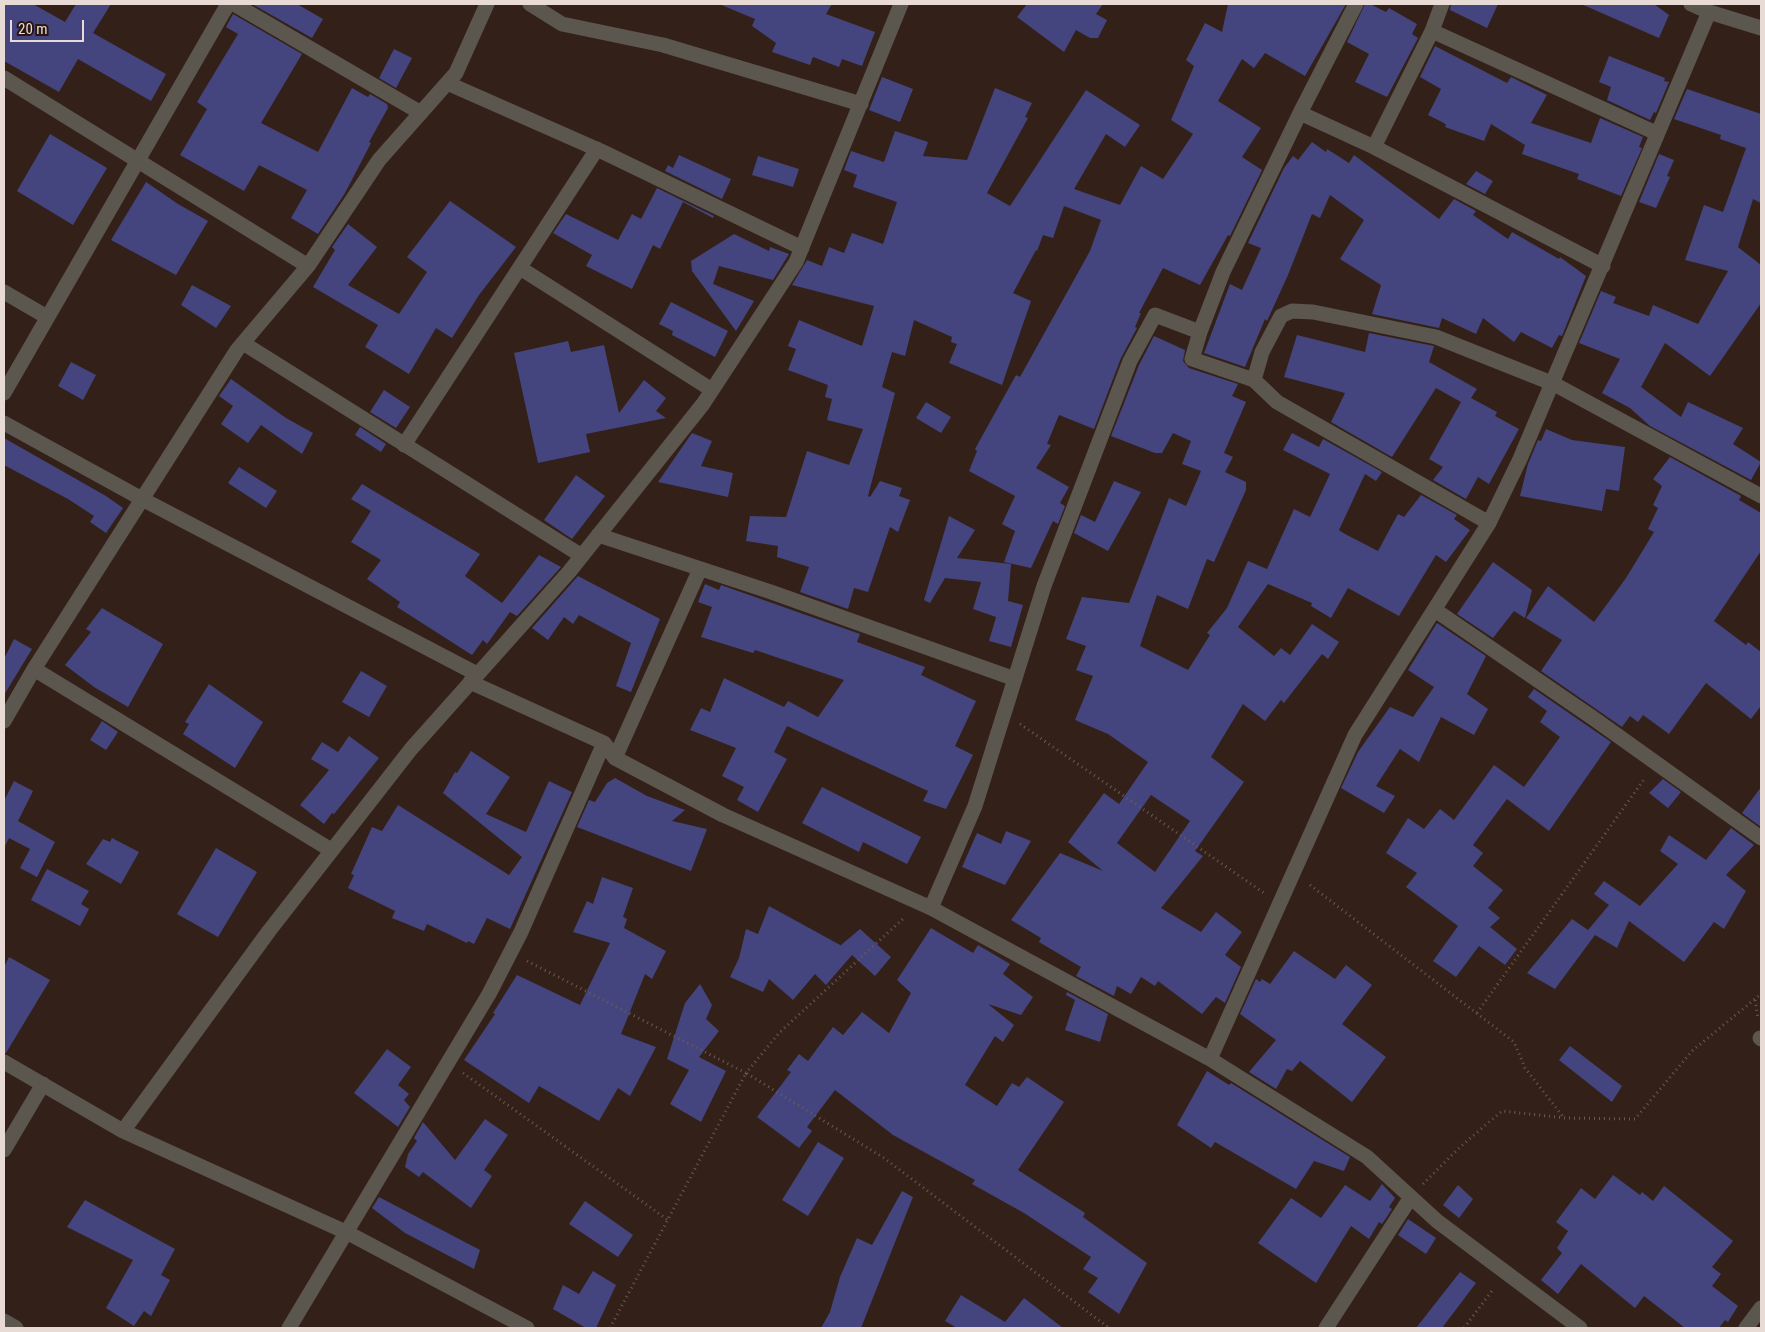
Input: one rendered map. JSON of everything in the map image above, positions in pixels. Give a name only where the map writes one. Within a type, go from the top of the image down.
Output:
[{"type":"street","points":[[4,393],[228,4]]},
{"type":"street","points":[[234,4],[421,113]]},
{"type":"street","points":[[4,720],[34,669],[142,499],[243,344],[308,266],[379,160],[456,73],[487,4]]},
{"type":"street","points":[[530,4],[562,24],[664,45],[861,104]]},
{"type":"street","points":[[123,1131],[269,931],[411,749],[582,556],[712,390],[796,262],[901,4]]},
{"type":"street","points":[[1356,4],[1300,113],[1223,272],[1200,332],[1192,359],[1254,380],[1277,402],[1489,523]]},
{"type":"street","points":[[1374,147],[1432,32],[1442,4]]},
{"type":"street","points":[[1691,4],[1709,12],[1761,28]]},
{"type":"street","points":[[1210,1059],[1355,735],[1489,523],[1554,384],[1656,133],[1709,12]]},
{"type":"street","points":[[1432,32],[1656,133]]},
{"type":"street","points":[[4,78],[308,266]]},
{"type":"street","points":[[447,83],[597,149],[802,248]]},
{"type":"street","points":[[1300,113],[1374,147],[1603,266]]},
{"type":"street","points":[[404,445],[597,149]]},
{"type":"street","points":[[520,268],[712,390]]},
{"type":"street","points":[[4,292],[48,318]]},
{"type":"street","points":[[1254,380],[1262,352],[1281,316],[1292,311],[1313,312],[1436,337],[1554,384],[1761,496]]},
{"type":"street","points":[[926,905],[975,806],[1044,586],[1130,361],[1155,315],[1200,332]]},
{"type":"street","points":[[243,344],[582,556]]},
{"type":"street","points":[[4,422],[142,499],[474,678],[604,743],[615,758],[723,815],[926,905],[1210,1059],[1367,1157],[1437,1221],[1580,1328]]},
{"type":"street","points":[[598,535],[1015,679]]},
{"type":"street","points":[[615,758],[700,569]]},
{"type":"street","points":[[1435,610],[1656,762],[1761,838]]},
{"type":"street","points":[[34,669],[331,850]]},
{"type":"street","points":[[289,1328],[348,1233],[449,1062],[511,952],[604,743]]},
{"type":"street","points":[[4,1062],[123,1131],[348,1233],[527,1328]]},
{"type":"street","points":[[4,1150],[43,1084]]},
{"type":"street","points":[[1326,1328],[1411,1196]]},
{"type":"street","points":[[1746,1328],[1761,1308]]},
{"type":"street","points":[[4,1321],[16,1328]]},
{"type":"path","points":[[1004,713],[1279,903]]},
{"type":"path","points":[[1477,1013],[1656,762]]},
{"type":"path","points":[[1293,872],[1514,1042],[1525,1068],[1564,1118]]},
{"type":"path","points":[[610,1328],[746,1073],[779,1033],[926,905]]},
{"type":"path","points":[[511,952],[746,1073],[884,1158],[1109,1328]]},
{"type":"path","points":[[1411,1196],[1460,1147],[1502,1111],[1564,1118],[1635,1119],[1692,1051],[1761,994]]},
{"type":"path","points":[[449,1062],[668,1220]]},
{"type":"path","points":[[1464,1328],[1506,1273]]},
{"type":"building","points":[[4,4],[33,4],[65,22],[76,4],[111,4],[93,33],[166,74],[151,101],[78,59],[59,92],[4,61]]},
{"type":"building","points":[[252,4],[297,4],[323,19],[312,38]]},
{"type":"building","points":[[719,4],[832,4],[826,14],[875,32],[862,66],[842,59],[839,67],[813,57],[810,65],[772,52],[776,43],[752,26],[755,19]]},
{"type":"building","points":[[1027,4],[1103,4],[1096,14],[1107,20],[1098,38],[1090,38],[1076,30],[1064,52],[1017,17]]},
{"type":"building","points":[[1228,4],[1346,4],[1305,76],[1265,53],[1254,68],[1242,59],[1218,101],[1261,128],[1242,157],[1262,170],[1230,236],[1228,235],[1200,285],[1163,268],[1139,313],[1141,313],[1135,327],[1137,328],[1121,358],[1094,429],[1059,415],[1047,444],[1051,445],[1036,468],[1069,487],[1060,503],[1065,506],[1058,524],[1053,521],[1031,568],[1004,562],[1015,531],[1002,524],[1015,496],[969,471],[977,451],[975,449],[1016,375],[1020,377],[1090,251],[1101,220],[1064,206],[1053,238],[1043,235],[1037,251],[1013,293],[1031,301],[1002,385],[949,363],[957,344],[951,342],[952,337],[914,320],[905,356],[892,352],[882,387],[895,393],[868,496],[870,497],[880,481],[902,488],[899,496],[910,500],[898,532],[890,527],[868,592],[854,588],[848,609],[800,592],[809,567],[777,557],[778,546],[746,541],[750,516],[786,517],[807,451],[849,465],[863,429],[827,420],[832,399],[825,397],[828,385],[788,370],[796,349],[788,346],[799,320],[862,346],[874,306],[792,285],[807,260],[822,266],[829,247],[844,253],[852,233],[883,244],[897,202],[853,187],[857,175],[844,170],[851,151],[884,162],[895,131],[928,142],[923,156],[967,160],[995,88],[1032,103],[1025,117],[1028,118],[987,193],[1010,206],[1086,90],[1140,125],[1125,147],[1106,134],[1074,189],[1120,205],[1141,166],[1163,179],[1193,134],[1171,120],[1194,66],[1186,60],[1205,23],[1222,32]]},
{"type":"building","points":[[1365,4],[1370,4],[1386,12],[1389,8],[1417,24],[1412,34],[1418,38],[1387,97],[1355,82],[1369,54],[1347,42]]},
{"type":"building","points":[[1451,4],[1498,4],[1487,28],[1450,10]]},
{"type":"building","points":[[1581,4],[1654,4],[1669,15],[1659,38]]},
{"type":"building","points":[[233,14],[302,54],[261,123],[318,152],[352,88],[368,97],[370,94],[387,104],[388,108],[369,142],[371,143],[345,193],[318,234],[291,218],[307,190],[259,165],[244,191],[180,155],[207,109],[197,102],[238,34],[226,27]]},
{"type":"building","points":[[1435,46],[1507,83],[1511,77],[1547,95],[1531,123],[1591,143],[1600,118],[1643,137],[1639,147],[1642,148],[1621,196],[1577,179],[1579,174],[1522,154],[1525,145],[1491,124],[1484,141],[1445,127],[1444,123],[1428,115],[1441,89],[1420,77]]},
{"type":"building","points":[[394,49],[412,58],[396,88],[379,78]]},
{"type":"building","points":[[1609,56],[1665,78],[1664,81],[1669,82],[1656,113],[1654,112],[1650,120],[1607,100],[1611,87],[1599,82]]},
{"type":"building","points":[[882,77],[913,89],[900,122],[869,110]]},
{"type":"building","points":[[1687,89],[1761,114],[1761,203],[1753,199],[1738,247],[1761,265],[1761,303],[1710,376],[1665,343],[1641,387],[1681,417],[1688,402],[1743,428],[1733,444],[1761,462],[1751,480],[1650,426],[1630,408],[1602,393],[1620,359],[1579,343],[1601,291],[1616,297],[1613,303],[1649,316],[1653,305],[1698,324],[1728,271],[1685,260],[1704,205],[1723,212],[1746,148],[1720,139],[1721,135],[1674,119]]},
{"type":"building","points":[[50,134],[107,168],[73,225],[17,191]]},
{"type":"building","points":[[1312,142],[1326,152],[1327,149],[1349,163],[1354,155],[1439,219],[1454,199],[1476,211],[1473,215],[1508,239],[1512,232],[1559,259],[1560,257],[1586,276],[1562,336],[1559,335],[1552,348],[1521,332],[1514,342],[1483,318],[1476,334],[1442,318],[1439,328],[1372,314],[1381,285],[1340,259],[1364,220],[1330,195],[1320,218],[1312,214],[1288,275],[1267,321],[1265,319],[1245,367],[1204,353],[1230,284],[1242,290],[1261,248],[1248,243],[1284,168],[1293,156],[1298,160]]},
{"type":"building","points":[[1659,154],[1674,160],[1667,176],[1670,177],[1656,208],[1639,202]]},
{"type":"building","points":[[679,155],[731,179],[722,199],[665,171],[668,165],[673,168]]},
{"type":"building","points":[[758,156],[799,169],[793,187],[752,175]]},
{"type":"building","points":[[1476,171],[1493,181],[1485,194],[1466,184]]},
{"type":"building","points":[[146,182],[178,204],[208,221],[176,275],[111,240]]},
{"type":"building","points":[[657,188],[714,216],[713,218],[683,202],[660,249],[653,245],[632,289],[586,266],[592,255],[553,233],[566,214],[618,240],[632,214],[641,219]]},
{"type":"building","points":[[450,201],[516,247],[479,295],[452,338],[436,328],[409,374],[365,347],[378,325],[313,287],[335,250],[332,247],[348,224],[377,247],[348,285],[399,314],[427,272],[407,257]]},
{"type":"building","points":[[734,234],[769,251],[770,247],[789,254],[773,280],[719,266],[713,284],[754,301],[736,331],[692,271],[691,261]]},
{"type":"building","points":[[192,285],[231,306],[216,328],[181,305]]},
{"type":"building","points":[[671,302],[728,331],[715,357],[672,335],[673,331],[659,324]]},
{"type":"building","points":[[1369,333],[1434,346],[1429,362],[1477,389],[1471,398],[1497,412],[1495,416],[1519,429],[1489,484],[1478,477],[1466,499],[1433,480],[1443,467],[1429,459],[1461,402],[1436,388],[1392,457],[1331,422],[1345,393],[1284,377],[1297,335],[1365,352]]},
{"type":"building","points":[[1154,336],[1185,350],[1183,361],[1189,368],[1238,384],[1232,396],[1246,402],[1224,453],[1233,457],[1225,472],[1246,482],[1246,490],[1214,562],[1207,559],[1188,609],[1157,595],[1140,646],[1188,670],[1210,635],[1207,633],[1227,608],[1248,561],[1267,569],[1294,509],[1310,517],[1330,474],[1283,450],[1292,433],[1319,447],[1323,439],[1382,472],[1376,481],[1365,474],[1339,530],[1345,534],[1378,551],[1398,514],[1404,517],[1421,495],[1457,515],[1454,519],[1470,530],[1446,562],[1436,555],[1399,616],[1348,588],[1331,618],[1311,606],[1312,603],[1268,584],[1238,627],[1274,656],[1281,648],[1290,655],[1312,624],[1339,642],[1328,659],[1322,654],[1284,703],[1281,700],[1265,721],[1243,704],[1211,757],[1244,782],[1195,851],[1203,856],[1161,908],[1201,932],[1216,912],[1242,932],[1225,955],[1241,967],[1225,1003],[1216,997],[1202,1014],[1158,981],[1155,986],[1141,977],[1131,994],[1117,986],[1114,996],[1076,976],[1081,967],[1039,942],[1041,938],[1011,920],[1060,853],[1103,871],[1068,842],[1104,793],[1119,804],[1148,762],[1108,734],[1075,720],[1093,676],[1076,670],[1086,646],[1066,639],[1082,597],[1129,603],[1169,498],[1186,506],[1201,471],[1182,464],[1191,441],[1173,433],[1162,453],[1155,453],[1111,436],[1139,365]],"holes":[[[1151,795],[1190,821],[1155,872],[1117,843]]]},
{"type":"building","points":[[568,341],[571,352],[604,345],[619,413],[644,380],[666,398],[656,411],[666,418],[586,434],[590,452],[538,463],[514,353]]},
{"type":"building","points":[[71,362],[96,375],[83,400],[58,386]]},
{"type":"building","points":[[231,379],[286,418],[313,433],[302,454],[261,425],[248,443],[221,424],[233,406],[219,396]]},
{"type":"building","points":[[384,390],[410,407],[396,428],[370,412]]},
{"type":"building","points":[[926,402],[951,417],[941,433],[916,418]]},
{"type":"building","points":[[360,427],[386,444],[381,452],[355,435]]},
{"type":"building","points":[[1546,429],[1572,440],[1625,447],[1619,491],[1606,489],[1602,511],[1520,496],[1528,464],[1538,440],[1541,441]]},
{"type":"building","points":[[692,433],[712,441],[701,466],[733,473],[728,497],[658,482]]},
{"type":"building","points":[[4,438],[106,496],[123,508],[106,533],[90,522],[94,516],[68,499],[4,465]]},
{"type":"building","points":[[1670,457],[1741,496],[1739,500],[1761,513],[1761,551],[1714,621],[1746,645],[1748,642],[1761,652],[1761,706],[1751,719],[1706,683],[1669,734],[1643,715],[1638,722],[1630,716],[1622,727],[1541,671],[1562,640],[1526,618],[1548,586],[1594,622],[1626,578],[1654,532],[1648,529],[1658,508],[1653,505],[1662,486],[1653,479]]},
{"type":"building","points":[[239,467],[277,491],[266,508],[228,483]]},
{"type":"building","points":[[576,475],[605,496],[572,539],[544,520]]},
{"type":"building","points":[[1114,481],[1141,492],[1108,551],[1074,533],[1081,515],[1095,522]]},
{"type":"building","points":[[362,484],[480,554],[465,576],[502,603],[539,555],[561,567],[517,616],[510,612],[487,644],[483,640],[472,655],[397,607],[400,602],[367,579],[381,560],[351,542],[371,511],[351,499]]},
{"type":"building","points":[[949,516],[975,530],[957,558],[1011,564],[1008,601],[1023,605],[1011,647],[989,641],[996,617],[973,609],[981,582],[945,578],[930,603],[924,600]]},
{"type":"building","points":[[1493,562],[1532,590],[1525,618],[1514,611],[1493,638],[1457,614]]},
{"type":"building","points":[[578,576],[660,619],[631,692],[616,686],[631,643],[579,615],[573,624],[564,617],[548,640],[532,628]]},
{"type":"building","points":[[705,584],[719,590],[721,585],[860,634],[857,642],[925,667],[921,675],[976,701],[955,746],[973,755],[946,809],[923,801],[928,791],[787,726],[774,752],[787,759],[758,812],[737,800],[744,787],[722,776],[736,748],[690,730],[701,708],[710,712],[724,678],[784,707],[788,701],[818,717],[844,680],[755,650],[753,653],[701,637],[712,607],[698,602]]},
{"type":"building","points":[[102,608],[163,644],[128,707],[94,687],[65,665],[91,632],[86,629]]},
{"type":"building","points":[[1437,623],[1486,656],[1467,694],[1488,709],[1474,735],[1441,717],[1419,762],[1400,749],[1376,786],[1395,796],[1384,813],[1341,788],[1358,752],[1390,707],[1413,717],[1434,687],[1408,670]]},
{"type":"building","points":[[14,639],[32,649],[4,695],[4,659]]},
{"type":"building","points":[[361,671],[387,686],[369,717],[342,702]]},
{"type":"building","points":[[209,684],[263,722],[235,768],[183,734],[189,724],[185,722]]},
{"type":"building","points":[[1534,689],[1611,742],[1549,831],[1507,799],[1473,845],[1483,853],[1473,866],[1503,890],[1488,908],[1500,918],[1490,927],[1517,949],[1505,965],[1479,946],[1456,977],[1433,961],[1458,926],[1406,887],[1417,873],[1386,853],[1408,818],[1424,829],[1440,809],[1454,820],[1494,765],[1524,787],[1560,737],[1540,722],[1547,711],[1528,697]]},
{"type":"building","points":[[102,721],[118,732],[106,750],[90,740]]},
{"type":"building","points":[[349,736],[379,758],[324,824],[300,805],[329,770],[311,759],[322,742],[338,752]]},
{"type":"building","points":[[471,751],[510,777],[486,814],[526,832],[549,781],[572,792],[510,929],[487,918],[474,944],[468,941],[467,943],[427,924],[424,931],[392,918],[395,911],[348,888],[354,875],[351,874],[372,827],[382,831],[398,805],[509,875],[522,857],[443,793],[455,772],[457,773]]},
{"type":"building","points":[[615,778],[647,796],[685,810],[672,821],[707,829],[691,871],[577,827],[589,800],[595,802],[607,783]]},
{"type":"building","points":[[1663,779],[1681,792],[1668,808],[1649,793]]},
{"type":"building","points":[[14,781],[33,791],[18,821],[55,842],[37,877],[20,868],[30,849],[9,838],[4,848],[4,801]]},
{"type":"building","points":[[822,787],[921,837],[907,864],[863,842],[859,852],[802,823]]},
{"type":"building","points":[[1761,787],[1761,827],[1742,813]]},
{"type":"building","points":[[1731,828],[1754,845],[1726,875],[1746,891],[1724,929],[1714,922],[1684,962],[1629,921],[1617,948],[1595,935],[1555,989],[1527,973],[1572,919],[1588,930],[1609,905],[1594,894],[1604,881],[1640,906],[1678,864],[1660,851],[1669,835],[1706,860]]},
{"type":"building","points":[[1006,831],[1031,841],[1005,885],[962,867],[977,833],[1001,844]]},
{"type":"building","points":[[112,838],[139,852],[121,884],[86,864],[103,839],[110,842]]},
{"type":"building","points":[[216,848],[257,872],[218,937],[177,914]]},
{"type":"building","points":[[47,869],[89,891],[81,904],[89,909],[80,926],[31,900]]},
{"type":"building","points":[[602,877],[633,888],[623,917],[627,919],[624,928],[666,951],[652,979],[645,974],[621,1034],[656,1047],[630,1096],[618,1088],[599,1121],[539,1086],[529,1103],[464,1060],[495,1014],[493,1013],[517,975],[580,1005],[610,943],[573,932],[587,901],[593,904]]},
{"type":"building","points":[[769,906],[842,946],[860,929],[891,957],[875,976],[852,955],[826,985],[815,974],[793,1000],[769,979],[763,992],[730,977],[739,958],[746,929],[758,934]]},
{"type":"building","points":[[931,928],[973,953],[978,945],[1010,964],[1003,974],[1033,997],[1021,1015],[988,1004],[1014,1025],[1003,1042],[995,1036],[965,1085],[997,1106],[1012,1083],[1019,1087],[1027,1077],[1064,1102],[1018,1170],[1085,1213],[1083,1217],[1147,1263],[1119,1314],[1088,1292],[1098,1278],[1083,1269],[1091,1257],[1024,1213],[972,1184],[975,1180],[893,1135],[835,1090],[807,1127],[812,1131],[799,1148],[757,1117],[791,1072],[787,1070],[799,1054],[808,1061],[833,1027],[843,1035],[862,1012],[889,1033],[911,993],[897,980]]},
{"type":"building","points":[[1294,951],[1335,979],[1346,965],[1372,985],[1342,1024],[1386,1057],[1352,1102],[1300,1061],[1292,1071],[1287,1069],[1276,1089],[1249,1072],[1276,1040],[1240,1014],[1256,979],[1260,982],[1262,979],[1270,984]]},
{"type":"building","points":[[9,957],[50,980],[6,1053],[4,1053],[4,967]]},
{"type":"building","points":[[700,984],[712,1005],[706,1019],[719,1031],[699,1057],[726,1071],[701,1122],[670,1104],[689,1070],[667,1059],[685,1003]]},
{"type":"building","points":[[1067,992],[1108,1014],[1100,1042],[1065,1030],[1075,1000],[1066,995]]},
{"type":"building","points":[[1570,1046],[1622,1086],[1612,1102],[1559,1060]]},
{"type":"building","points":[[387,1049],[411,1067],[398,1085],[409,1094],[404,1100],[410,1107],[398,1127],[354,1093]]},
{"type":"building","points":[[1207,1071],[1229,1085],[1231,1083],[1350,1157],[1344,1171],[1314,1161],[1296,1189],[1215,1142],[1211,1148],[1177,1125]]},
{"type":"building","points":[[485,1119],[508,1135],[484,1170],[492,1176],[471,1208],[423,1172],[419,1177],[405,1167],[408,1154],[417,1141],[414,1138],[423,1122],[455,1160]]},
{"type":"building","points":[[818,1142],[844,1158],[808,1216],[782,1200]]},
{"type":"building","points":[[1613,1175],[1640,1195],[1642,1192],[1653,1201],[1664,1186],[1733,1241],[1712,1267],[1721,1274],[1712,1286],[1738,1306],[1728,1322],[1725,1320],[1719,1328],[1685,1328],[1644,1296],[1635,1308],[1581,1264],[1558,1294],[1541,1280],[1562,1253],[1557,1248],[1568,1231],[1556,1222],[1581,1188],[1595,1199]]},
{"type":"building","points":[[1382,1184],[1395,1198],[1389,1207],[1392,1209],[1382,1224],[1379,1222],[1369,1239],[1351,1226],[1316,1283],[1258,1243],[1291,1198],[1321,1218],[1345,1185],[1370,1201]]},
{"type":"building","points":[[1458,1185],[1473,1199],[1459,1218],[1443,1205]]},
{"type":"building","points":[[902,1191],[913,1197],[861,1328],[821,1328],[830,1312],[840,1277],[857,1238],[872,1245]]},
{"type":"building","points":[[379,1197],[480,1250],[474,1269],[405,1233],[372,1208]]},
{"type":"building","points":[[85,1200],[175,1249],[161,1275],[170,1280],[151,1316],[144,1311],[134,1326],[106,1308],[133,1260],[67,1227]]},
{"type":"building","points":[[585,1201],[633,1235],[618,1257],[569,1224]]},
{"type":"building","points":[[1408,1219],[1436,1238],[1426,1254],[1398,1235]]},
{"type":"building","points":[[593,1271],[616,1285],[596,1328],[586,1328],[553,1309],[563,1285],[579,1294]]},
{"type":"building","points":[[1460,1272],[1476,1283],[1442,1328],[1416,1328]]},
{"type":"building","points":[[961,1295],[1005,1322],[1024,1298],[1063,1328],[957,1328],[945,1321]]}]
